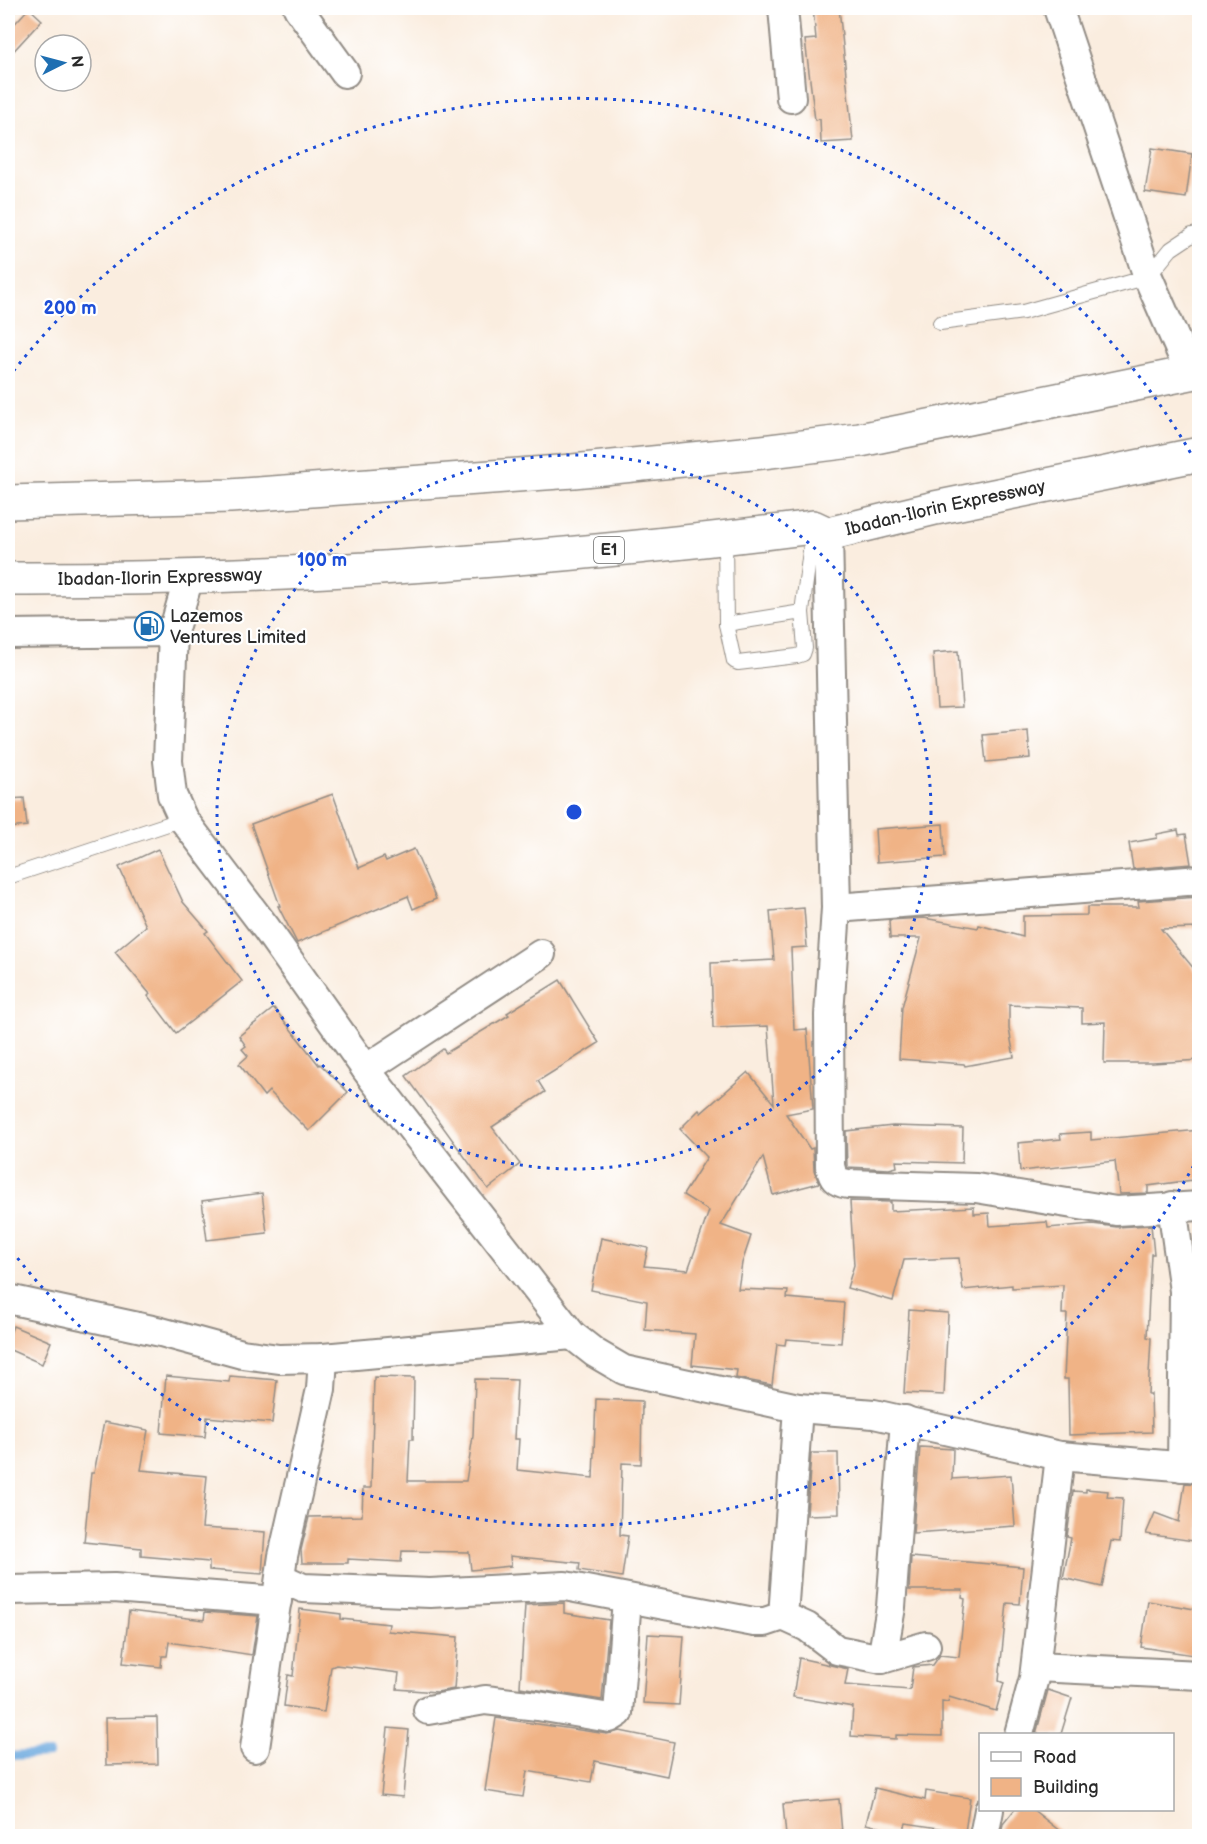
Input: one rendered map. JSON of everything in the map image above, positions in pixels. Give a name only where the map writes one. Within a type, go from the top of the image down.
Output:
[{"type":"highway","points":[[8,501],[242,496],[573,471],[762,452],[860,440],[1195,372]]},
{"type":"highway","name":"Ibadan-Ilorin Expressway","points":[[8,579],[189,577],[498,560],[820,531],[1200,454]]},
{"type":"street","points":[[298,8],[345,74]]},
{"type":"street","points":[[783,8],[791,98]]},
{"type":"street","points":[[1058,8],[1148,277],[1195,372]]},
{"type":"street","points":[[189,577],[173,632],[168,761],[172,795],[183,819],[266,928],[366,1069],[572,1335],[595,1353],[624,1370],[798,1408],[874,1414],[1060,1456],[1191,1467],[1184,1291],[1186,1206],[1116,1211],[976,1188],[848,1184],[839,1183],[833,1178],[830,1166],[829,1015],[836,908],[820,531]]},
{"type":"street","points":[[8,634],[173,632]]},
{"type":"street","points":[[836,908],[1129,888],[1200,880]]},
{"type":"street","points":[[366,1069],[541,954]]},
{"type":"street","points":[[8,1299],[161,1332],[242,1354],[279,1359],[323,1358],[572,1335]]},
{"type":"street","points":[[255,1748],[279,1590],[302,1468],[321,1389],[323,1358]]},
{"type":"street","points":[[783,1616],[798,1408]]},
{"type":"street","points":[[882,1659],[891,1607],[905,1420]]},
{"type":"street","points":[[1019,1733],[1036,1667],[1060,1456]]},
{"type":"street","points":[[8,1590],[114,1588],[279,1590],[303,1588],[430,1593],[565,1586],[754,1622],[765,1622],[783,1616],[807,1627],[837,1650],[882,1659],[926,1646]]},
{"type":"street","points":[[428,1710],[484,1700],[610,1718],[618,1713],[627,1599]]},
{"type":"street","points":[[1036,1667],[1200,1675]]},
{"type":"street","points":[[984,1836],[989,1811]]},
{"type":"lane","points":[[940,323],[1023,312],[1148,277],[1171,249],[1192,235],[1200,234]]},
{"type":"lane","points":[[725,538],[726,624],[734,661],[738,663],[803,654],[806,648],[802,612],[820,531]]},
{"type":"lane","points":[[726,624],[802,612]]},
{"type":"lane","points":[[8,877],[183,819]]},
{"type":"building","points":[[29,8],[42,20],[8,57],[8,31]]},
{"type":"building","points":[[813,8],[839,8],[853,141],[821,143],[820,119],[815,120],[805,40],[816,39]]},
{"type":"building","points":[[1152,148],[1192,154],[1186,198],[1145,192]]},
{"type":"building","points":[[958,651],[962,707],[937,708],[933,653]]},
{"type":"building","points":[[1028,731],[1030,758],[986,762],[983,735]]},
{"type":"building","points":[[333,794],[359,868],[384,857],[386,861],[414,849],[436,899],[413,909],[408,896],[297,943],[278,906],[280,906],[251,824]]},
{"type":"building","points":[[24,798],[27,826],[8,828],[8,799]]},
{"type":"building","points":[[943,824],[945,857],[877,862],[875,829]]},
{"type":"building","points":[[1178,830],[1179,835],[1186,834],[1191,864],[1133,869],[1129,843],[1157,838],[1157,834]]},
{"type":"building","points":[[158,849],[183,902],[208,931],[205,933],[242,981],[176,1033],[148,996],[150,994],[115,952],[146,926],[119,867]]},
{"type":"building","points":[[1200,897],[1200,928],[1161,929],[1200,976],[1200,1060],[1104,1063],[1105,1022],[1082,1023],[1082,1008],[1009,1005],[1009,1029],[1014,1057],[965,1066],[964,1064],[899,1059],[902,1007],[921,938],[890,938],[889,920],[924,918],[978,928],[979,925],[1023,937],[1023,916],[1087,915],[1087,907],[1139,907],[1138,901]]},
{"type":"building","points":[[804,908],[807,947],[791,948],[794,1030],[807,1029],[813,1109],[786,1114],[810,1149],[813,1148],[814,1170],[819,1183],[773,1195],[763,1157],[721,1225],[751,1236],[742,1263],[738,1289],[788,1291],[787,1298],[844,1303],[841,1343],[786,1339],[785,1345],[777,1344],[772,1385],[736,1378],[737,1370],[692,1365],[695,1334],[645,1330],[647,1301],[591,1290],[601,1238],[648,1248],[644,1266],[688,1270],[709,1211],[683,1195],[707,1157],[680,1129],[699,1110],[701,1113],[748,1072],[774,1104],[768,1026],[713,1028],[711,963],[774,960],[770,911]]},
{"type":"building","points":[[560,980],[599,1043],[538,1081],[545,1092],[492,1127],[520,1164],[488,1189],[406,1076],[443,1049],[446,1053],[509,1015],[507,1013]]},
{"type":"building","points":[[274,1008],[319,1065],[348,1092],[309,1131],[269,1091],[264,1096],[239,1064],[248,1056],[242,1049],[246,1046],[239,1036]]},
{"type":"building","points":[[893,1126],[963,1128],[962,1163],[896,1161],[897,1167],[889,1169],[847,1167],[846,1131]]},
{"type":"building","points":[[1200,1130],[1200,1179],[1148,1186],[1148,1193],[1119,1194],[1115,1161],[1020,1171],[1018,1143],[1061,1139],[1060,1134],[1091,1132],[1091,1140]]},
{"type":"building","points":[[262,1193],[267,1233],[207,1240],[202,1201]]},
{"type":"building","points":[[850,1201],[891,1202],[891,1211],[974,1207],[974,1214],[989,1213],[990,1226],[1047,1222],[1048,1228],[1092,1224],[1117,1227],[1151,1225],[1154,1254],[1151,1254],[1147,1337],[1151,1338],[1148,1394],[1151,1394],[1152,1432],[1069,1435],[1068,1379],[1064,1379],[1067,1314],[1062,1314],[1063,1285],[1012,1288],[1012,1285],[963,1290],[959,1258],[904,1260],[893,1301],[847,1288],[854,1265]]},
{"type":"building","points":[[909,1310],[948,1313],[944,1395],[904,1393]]},
{"type":"building","points":[[13,1326],[51,1342],[42,1364],[8,1349],[8,1339]]},
{"type":"building","points":[[166,1376],[229,1382],[230,1376],[277,1380],[272,1423],[207,1417],[205,1437],[161,1433]]},
{"type":"building","points":[[374,1377],[414,1378],[413,1439],[410,1439],[408,1481],[466,1481],[473,1436],[475,1379],[517,1380],[514,1439],[519,1439],[517,1470],[593,1478],[596,1399],[642,1401],[641,1464],[622,1463],[620,1535],[628,1536],[622,1577],[579,1570],[580,1563],[510,1556],[511,1566],[471,1570],[469,1552],[402,1551],[401,1562],[348,1559],[348,1563],[302,1563],[301,1550],[309,1517],[362,1516],[363,1488],[371,1488]]},
{"type":"building","points":[[104,1422],[148,1430],[141,1470],[207,1476],[202,1528],[265,1532],[262,1574],[209,1570],[209,1562],[141,1556],[141,1548],[84,1542],[91,1473],[94,1473]]},
{"type":"building","points":[[920,1447],[953,1449],[952,1479],[1011,1475],[1015,1526],[913,1533]]},
{"type":"building","points":[[811,1453],[838,1453],[839,1514],[807,1515]]},
{"type":"building","points":[[1185,1483],[1200,1484],[1200,1542],[1146,1534],[1155,1513],[1179,1522]]},
{"type":"building","points":[[1086,1489],[1108,1491],[1107,1497],[1123,1498],[1120,1542],[1111,1541],[1102,1587],[1063,1578],[1071,1538],[1067,1537],[1073,1491],[1086,1492]]},
{"type":"building","points":[[911,1557],[1023,1567],[1020,1604],[1007,1603],[999,1681],[1004,1683],[996,1711],[949,1697],[948,1702],[942,1701],[942,1736],[896,1735],[896,1739],[851,1736],[853,1707],[793,1697],[799,1658],[848,1669],[845,1685],[910,1690],[913,1667],[933,1665],[940,1655],[959,1657],[965,1599],[962,1598],[963,1590],[909,1590]]},
{"type":"building","points":[[1148,1601],[1200,1610],[1200,1656],[1141,1647]]},
{"type":"building","points":[[564,1603],[564,1613],[609,1620],[602,1700],[520,1687],[525,1605]]},
{"type":"building","points":[[300,1609],[341,1614],[341,1619],[389,1624],[388,1631],[458,1637],[454,1689],[437,1692],[397,1689],[399,1673],[336,1665],[331,1667],[324,1712],[284,1706],[288,1675],[293,1676]]},
{"type":"building","points":[[129,1611],[204,1620],[205,1612],[258,1616],[252,1655],[169,1642],[167,1656],[162,1656],[161,1667],[123,1663]]},
{"type":"building","points":[[648,1634],[684,1636],[679,1705],[643,1703]]},
{"type":"building","points":[[1048,1690],[1072,1698],[1061,1733],[1036,1733]]},
{"type":"building","points":[[157,1717],[158,1764],[106,1765],[105,1718]]},
{"type":"building","points":[[496,1718],[607,1734],[620,1731],[674,1742],[667,1776],[595,1761],[591,1782],[527,1771],[523,1797],[485,1791]]},
{"type":"building","points":[[388,1728],[409,1730],[403,1797],[381,1795]]},
{"type":"building","points":[[875,1788],[925,1800],[926,1791],[970,1798],[965,1832],[906,1823],[903,1833],[866,1824]]},
{"type":"building","points":[[839,1799],[842,1833],[786,1836],[783,1804]]},
{"type":"building","points":[[1013,1811],[1035,1811],[1066,1836],[1001,1836],[1003,1824]]},
{"type":"waterway","points":[[8,1756],[49,1754]]},
{"type":"place","name":"Lazemos Ventures Limited","points":[[149,626]]}]
